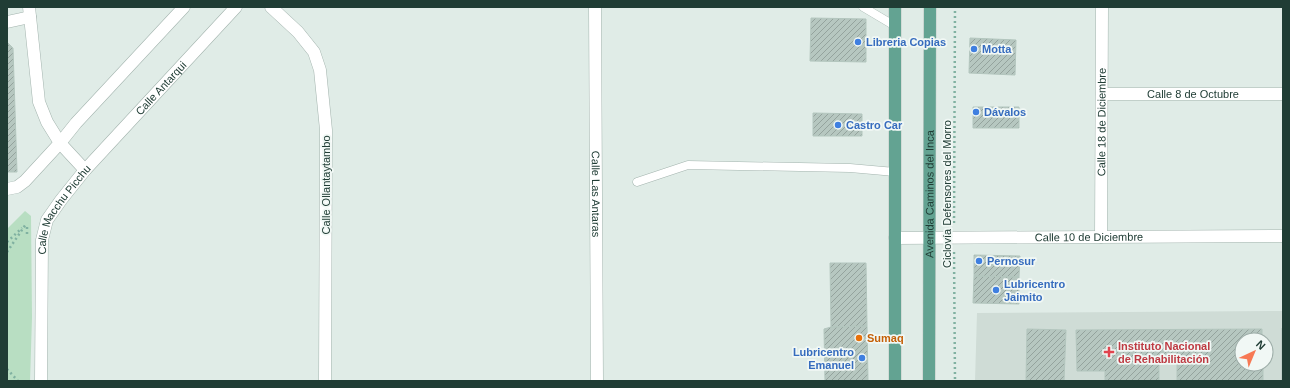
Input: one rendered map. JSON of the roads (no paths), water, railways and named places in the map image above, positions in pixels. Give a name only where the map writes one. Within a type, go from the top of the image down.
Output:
[{"type":"main road","points":[[895,7],[895,381]]},
{"type":"main road","name":"Avenida Caminos del Inca","points":[[929,381],[930,7]]},
{"type":"street","points":[[7,189],[17,186],[25,181],[76,123],[184,7]]},
{"type":"street","name":"Calle Antarqui","points":[[85,170],[236,7]]},
{"type":"street","name":"Calle Ollantaytambo","points":[[271,7],[298,32],[314,52],[320,70],[326,130],[324,381]]},
{"type":"street","name":"Calle Las Antaras","points":[[595,7],[597,381]]},
{"type":"street","name":"Calle 18 de Diciembre","points":[[1102,7],[1102,237]]},
{"type":"street","points":[[7,22],[29,12]]},
{"type":"street","name":"Calle Macchu Picchu","points":[[29,12],[39,102],[47,122],[60,143],[85,170],[61,200],[48,220],[42,240],[41,381]]},
{"type":"street","name":"Calle 8 de Octubre","points":[[1102,94],[1283,94]]},
{"type":"street","name":"Calle 10 de Diciembre","points":[[895,238],[1283,236]]},
{"type":"lane","points":[[863,7],[895,26]]},
{"type":"lane","points":[[637,182],[688,165],[850,168],[895,172]]},
{"type":"place","name":"Libreria Copias","points":[[858,42]]},
{"type":"place","name":"Motta","points":[[974,49]]},
{"type":"place","name":"Dávalos","points":[[976,112]]},
{"type":"place","name":"Castro Car","points":[[838,125]]},
{"type":"place","name":"Pernosur","points":[[979,261]]},
{"type":"place","name":"Lubricentro Jaimito","points":[[996,290]]},
{"type":"place","name":"Sumaq","points":[[859,338]]},
{"type":"place","name":"Instituto Nacional de Rehabilitación","points":[[1109,352]]},
{"type":"place","name":"Lubricentro Emanuel","points":[[862,358]]}]
